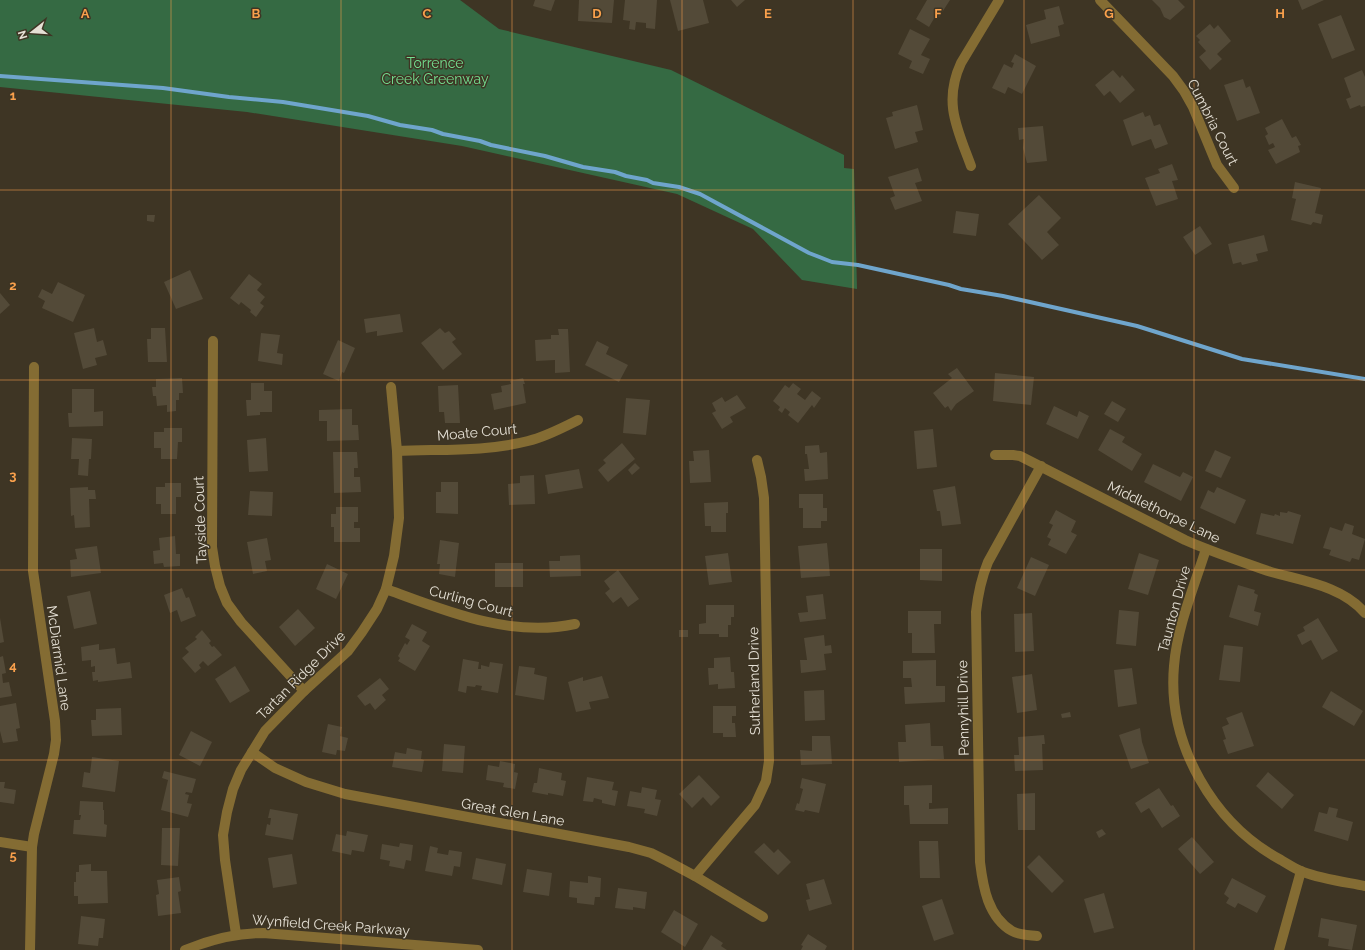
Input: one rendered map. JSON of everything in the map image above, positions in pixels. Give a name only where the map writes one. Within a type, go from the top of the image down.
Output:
[{"type":"street","points":[[971,166],[955,120],[951,102],[952,88],[956,73],[961,63],[999,0]]},
{"type":"street","name":"Cumbria Court","points":[[1100,0],[1173,76],[1184,91],[1193,107],[1217,165],[1234,188]]},
{"type":"street","name":"Tayside Court","points":[[213,341],[212,547],[220,586],[227,603],[241,622],[304,691]]},
{"type":"street","name":"McDiarmid Lane","points":[[30,950],[32,846],[56,740],[54,714],[33,571],[34,367]]},
{"type":"street","name":"Tartan Ridge Drive","points":[[236,934],[225,860],[223,835],[226,812],[232,789],[241,770],[264,731],[304,691],[348,651],[377,609],[386,589],[394,556],[398,524],[397,450],[391,387]]},
{"type":"street","name":"Moate Court","points":[[397,450],[487,448],[528,441],[578,420]]},
{"type":"street","name":"Middlethorpe Lane","points":[[995,455],[1020,456],[1152,524],[1206,549],[1335,591],[1343,595],[1365,613]]},
{"type":"street","name":"Sutherland Drive","points":[[695,876],[755,805],[766,781],[769,761],[764,498],[757,460]]},
{"type":"street","name":"Pennyhill Drive","points":[[1036,936],[1012,931],[1002,922],[987,898],[983,883],[980,862],[976,612],[978,594],[988,562],[1041,466]]},
{"type":"street","name":"Taunton Drive","points":[[1206,549],[1178,642],[1174,667],[1175,705],[1180,730],[1191,763],[1204,788],[1217,806],[1237,829],[1250,840],[1273,856],[1301,871],[1365,886]]},
{"type":"street","name":"Curling Court","points":[[386,589],[468,617],[508,626],[543,628],[575,624]]},
{"type":"street","name":"Great Glen Lane","points":[[252,752],[275,768],[306,782],[345,794],[629,847],[651,853],[695,876],[763,918]]},
{"type":"street","points":[[0,842],[32,846]]},
{"type":"street","points":[[1279,950],[1301,871]]},
{"type":"street","name":"Wynfield Creek Parkway","points":[[185,950],[204,942],[236,934],[263,933],[478,950]]},
{"type":"green space","name":"Torrence Creek Greenway","points":[[0,0],[460,0],[499,29],[671,70],[844,155],[844,168],[854,169],[857,289],[802,280],[753,229],[677,194],[462,146],[247,112],[0,87]]},
{"type":"building","points":[[535,0],[555,0],[551,11],[533,6]]},
{"type":"building","points":[[579,0],[614,0],[612,23],[578,21]]},
{"type":"building","points":[[625,0],[657,0],[655,29],[646,28],[646,23],[636,22],[635,30],[629,29],[630,21],[623,20]]},
{"type":"building","points":[[670,0],[703,0],[709,23],[678,31]]},
{"type":"building","points":[[731,0],[745,0],[737,7]]},
{"type":"building","points":[[927,0],[950,0],[939,17],[936,15],[929,27],[916,19]]},
{"type":"building","points":[[1152,0],[1178,0],[1185,7],[1170,20],[1164,17],[1160,8]]},
{"type":"building","points":[[1298,0],[1324,0],[1302,10]]},
{"type":"building","points":[[1059,6],[1064,24],[1058,26],[1060,36],[1031,44],[1026,25],[1046,19],[1044,10]]},
{"type":"building","points":[[1341,15],[1355,50],[1332,59],[1318,24]]},
{"type":"building","points":[[1210,24],[1214,29],[1218,25],[1231,41],[1217,54],[1222,59],[1210,70],[1199,57],[1206,51],[1198,42],[1200,40],[1196,36]]},
{"type":"building","points":[[910,29],[930,39],[921,55],[930,59],[923,74],[909,68],[912,61],[898,54]]},
{"type":"building","points":[[1015,54],[1036,66],[1022,94],[1008,87],[1005,94],[992,88],[1004,64],[1012,68],[1014,63],[1011,62]]},
{"type":"building","points":[[1113,70],[1120,78],[1122,75],[1135,90],[1120,103],[1110,91],[1104,96],[1095,85]]},
{"type":"building","points":[[1362,70],[1365,77],[1365,106],[1361,107],[1360,105],[1350,109],[1346,99],[1351,97],[1344,78]]},
{"type":"building","points":[[1243,79],[1246,88],[1250,86],[1260,113],[1237,121],[1224,85]]},
{"type":"building","points":[[917,105],[923,130],[915,132],[918,142],[895,149],[886,118],[893,116],[892,112]]},
{"type":"building","points":[[1143,112],[1145,117],[1150,115],[1154,126],[1160,124],[1168,144],[1155,149],[1151,139],[1132,146],[1123,120]]},
{"type":"building","points":[[1282,119],[1292,138],[1296,136],[1301,145],[1298,146],[1300,152],[1276,164],[1268,150],[1275,147],[1273,143],[1269,145],[1265,136],[1268,134],[1265,128]]},
{"type":"building","points":[[1043,126],[1047,161],[1027,163],[1023,148],[1024,139],[1019,140],[1018,128]]},
{"type":"building","points":[[1172,164],[1178,180],[1172,181],[1178,199],[1156,206],[1145,178],[1160,173],[1158,169]]},
{"type":"building","points":[[918,168],[922,181],[915,183],[922,201],[895,210],[890,198],[895,196],[888,177]]},
{"type":"building","points":[[1295,182],[1321,188],[1315,213],[1323,215],[1321,224],[1313,222],[1311,225],[1291,220],[1296,199],[1292,198]]},
{"type":"building","points":[[1039,195],[1061,218],[1047,232],[1059,245],[1042,260],[1008,224]]},
{"type":"building","points":[[956,211],[979,214],[976,236],[953,233]]},
{"type":"building","points":[[147,215],[155,215],[154,222],[147,221]]},
{"type":"building","points":[[1200,226],[1212,244],[1195,255],[1183,237]]},
{"type":"building","points":[[1264,235],[1268,251],[1256,254],[1258,261],[1242,265],[1241,262],[1233,264],[1228,244]]},
{"type":"building","points":[[190,270],[203,299],[176,309],[164,282]]},
{"type":"building","points":[[249,274],[262,284],[257,290],[265,297],[260,303],[264,306],[256,317],[250,312],[251,310],[241,302],[239,305],[230,298]]},
{"type":"building","points":[[58,282],[85,295],[73,322],[42,308],[45,301],[38,297],[42,289],[52,294]]},
{"type":"building","points":[[0,293],[10,305],[0,314]]},
{"type":"building","points":[[400,314],[403,332],[377,336],[377,331],[366,333],[364,319]]},
{"type":"building","points":[[94,328],[97,342],[103,340],[107,355],[95,358],[97,365],[83,369],[74,333]]},
{"type":"building","points":[[151,328],[165,328],[167,362],[148,362],[147,339],[151,339]]},
{"type":"building","points":[[440,328],[445,333],[449,331],[456,339],[452,342],[462,354],[443,370],[421,343]]},
{"type":"building","points":[[558,329],[568,329],[570,372],[555,373],[555,360],[536,361],[535,340],[551,339],[551,335],[559,335]]},
{"type":"building","points":[[261,333],[280,335],[277,353],[283,354],[282,365],[258,361]]},
{"type":"building","points":[[338,340],[355,348],[344,373],[342,372],[339,381],[323,374]]},
{"type":"building","points":[[597,341],[609,347],[606,354],[628,365],[619,382],[585,365]]},
{"type":"building","points":[[957,368],[974,391],[956,404],[951,411],[948,406],[945,408],[933,393],[952,378],[948,374]]},
{"type":"building","points":[[995,373],[1034,377],[1031,405],[993,401]]},
{"type":"building","points":[[182,378],[183,393],[179,393],[179,400],[176,400],[176,411],[167,412],[167,405],[157,406],[156,396],[153,396],[152,387],[156,387],[156,379]]},
{"type":"building","points":[[523,378],[525,384],[523,384],[526,403],[494,410],[491,394],[502,392],[501,386],[511,384],[510,381]]},
{"type":"building","points":[[251,383],[264,383],[264,391],[272,391],[272,412],[260,412],[260,415],[247,416],[246,400],[251,400]]},
{"type":"building","points":[[793,383],[801,389],[797,394],[805,400],[812,391],[821,398],[814,408],[812,405],[798,423],[788,415],[790,412],[785,408],[782,413],[778,410],[780,407],[773,401],[785,385],[789,388]]},
{"type":"building","points":[[458,385],[460,423],[445,423],[444,412],[439,412],[438,386]]},
{"type":"building","points":[[72,389],[94,389],[94,412],[103,411],[103,426],[69,427],[68,413],[72,413]]},
{"type":"building","points":[[737,395],[746,408],[730,417],[733,422],[722,429],[712,413],[716,411],[712,403],[722,397],[725,402]]},
{"type":"building","points":[[626,398],[650,400],[646,435],[623,433]]},
{"type":"building","points":[[1112,401],[1126,409],[1118,422],[1104,414]]},
{"type":"building","points":[[1054,406],[1077,417],[1079,411],[1089,416],[1078,439],[1046,424]]},
{"type":"building","points":[[352,409],[352,425],[358,425],[359,440],[327,441],[327,421],[319,421],[319,410]]},
{"type":"building","points":[[164,428],[182,428],[182,442],[178,442],[177,459],[161,459],[161,448],[154,448],[154,432],[164,432]]},
{"type":"building","points":[[933,429],[937,467],[917,469],[914,431]]},
{"type":"building","points":[[1110,429],[1125,437],[1122,442],[1142,454],[1132,471],[1098,450]]},
{"type":"building","points":[[72,438],[92,439],[88,476],[78,475],[79,459],[71,459]]},
{"type":"building","points":[[266,438],[268,471],[249,472],[247,440]]},
{"type":"building","points":[[622,443],[635,459],[608,482],[598,470],[606,463],[603,460]]},
{"type":"building","points":[[819,445],[820,453],[827,452],[828,479],[805,481],[804,469],[809,469],[807,454],[805,454],[805,446]]},
{"type":"building","points":[[709,450],[711,482],[690,483],[689,461],[694,461],[693,451]]},
{"type":"building","points":[[1215,450],[1231,457],[1221,478],[1205,471]]},
{"type":"building","points":[[333,452],[357,452],[358,468],[354,468],[354,477],[360,477],[361,492],[334,493]]},
{"type":"building","points":[[635,463],[640,468],[632,475],[628,470]]},
{"type":"building","points":[[1153,464],[1180,477],[1183,472],[1193,477],[1181,501],[1144,482]]},
{"type":"building","points":[[579,469],[583,488],[548,494],[545,475]]},
{"type":"building","points":[[534,475],[535,504],[509,505],[508,484],[520,483],[520,476]]},
{"type":"building","points":[[441,482],[458,482],[458,514],[436,513],[436,492],[441,492]]},
{"type":"building","points":[[165,483],[181,483],[181,497],[176,497],[176,514],[161,514],[161,504],[156,504],[156,487],[165,487]]},
{"type":"building","points":[[955,486],[961,524],[942,526],[940,511],[937,511],[933,490]]},
{"type":"building","points":[[88,487],[88,490],[95,490],[96,499],[89,499],[90,527],[75,528],[74,515],[71,516],[70,488]]},
{"type":"building","points":[[1217,487],[1246,500],[1235,524],[1200,508],[1208,490],[1214,493]]},
{"type":"building","points":[[250,491],[273,492],[272,516],[248,515]]},
{"type":"building","points":[[799,494],[823,494],[823,508],[827,508],[827,521],[821,521],[821,528],[803,528],[803,508],[799,508]]},
{"type":"building","points":[[728,502],[728,513],[726,513],[726,532],[711,532],[711,526],[705,526],[704,503]]},
{"type":"building","points":[[336,507],[358,507],[358,522],[354,522],[354,528],[360,528],[360,542],[334,542],[334,527],[331,527],[331,514],[336,514]]},
{"type":"building","points":[[1056,510],[1076,521],[1071,532],[1077,535],[1066,554],[1048,545],[1051,539],[1047,537],[1053,525],[1049,523]]},
{"type":"building","points":[[1288,511],[1301,515],[1293,544],[1256,534],[1261,513],[1280,516],[1280,512],[1287,513]]},
{"type":"building","points":[[1345,523],[1354,526],[1352,534],[1365,539],[1359,560],[1352,558],[1350,562],[1329,555],[1331,550],[1323,548],[1330,527],[1342,531]]},
{"type":"building","points":[[175,536],[176,554],[180,554],[180,566],[164,567],[163,563],[154,564],[153,551],[160,550],[159,538]]},
{"type":"building","points":[[267,538],[271,560],[265,561],[267,571],[253,574],[247,542]]},
{"type":"building","points":[[440,540],[459,543],[455,577],[439,574],[440,564],[437,564]]},
{"type":"building","points":[[827,543],[830,576],[801,578],[798,546]]},
{"type":"building","points":[[97,546],[101,573],[71,577],[70,560],[77,559],[75,549]]},
{"type":"building","points":[[920,549],[942,549],[942,581],[920,580]]},
{"type":"building","points":[[728,553],[732,582],[709,585],[705,556]]},
{"type":"building","points":[[1139,553],[1159,560],[1148,595],[1128,589]]},
{"type":"building","points":[[580,555],[581,576],[550,577],[549,561],[560,561],[560,556]]},
{"type":"building","points":[[1031,557],[1049,565],[1035,596],[1017,588]]},
{"type":"building","points":[[495,563],[523,563],[523,587],[495,587]]},
{"type":"building","points":[[327,564],[348,574],[336,599],[316,589]]},
{"type":"building","points":[[618,570],[639,599],[628,607],[621,597],[613,603],[605,593],[610,589],[604,581]]},
{"type":"building","points":[[1238,585],[1255,590],[1254,593],[1258,595],[1254,611],[1261,613],[1258,626],[1229,617]]},
{"type":"building","points":[[182,588],[186,598],[189,597],[196,616],[181,622],[177,610],[170,613],[164,595]]},
{"type":"building","points":[[90,591],[97,624],[74,629],[67,596]]},
{"type":"building","points":[[823,594],[826,619],[800,622],[798,613],[808,612],[806,596]]},
{"type":"building","points":[[706,605],[734,605],[734,617],[731,617],[731,625],[728,625],[728,637],[719,637],[719,634],[699,634],[699,624],[706,623]]},
{"type":"building","points":[[298,609],[315,628],[295,646],[279,627]]},
{"type":"building","points":[[1119,610],[1139,612],[1136,646],[1116,644]]},
{"type":"building","points":[[908,611],[941,611],[941,624],[934,624],[935,653],[912,653],[912,633],[908,633]]},
{"type":"building","points":[[1032,613],[1034,651],[1015,652],[1014,614]]},
{"type":"building","points":[[0,618],[4,642],[0,643]]},
{"type":"building","points":[[1318,618],[1338,651],[1322,660],[1311,640],[1302,645],[1297,635],[1305,631],[1303,627]]},
{"type":"building","points":[[412,624],[427,632],[422,641],[430,646],[415,671],[398,661],[400,658],[398,656],[405,643],[407,645],[410,640],[405,637]]},
{"type":"building","points":[[202,630],[211,641],[209,643],[212,647],[214,646],[222,655],[208,666],[203,661],[199,665],[201,668],[195,673],[182,658],[189,652],[185,648],[197,639],[195,637]]},
{"type":"building","points":[[679,630],[688,630],[688,637],[679,637]]},
{"type":"building","points":[[824,635],[825,646],[831,645],[832,653],[824,654],[826,670],[801,673],[800,660],[807,660],[804,638]]},
{"type":"building","points":[[99,644],[99,650],[115,648],[117,664],[130,662],[132,678],[98,682],[98,680],[93,681],[92,672],[95,672],[95,666],[91,667],[91,660],[82,661],[81,647]]},
{"type":"building","points":[[1224,645],[1243,647],[1240,682],[1219,680]]},
{"type":"building","points":[[3,656],[6,673],[2,674],[3,683],[9,682],[12,696],[0,698],[0,657]]},
{"type":"building","points":[[730,657],[731,672],[734,672],[735,688],[718,689],[718,684],[709,685],[708,668],[714,668],[714,658]]},
{"type":"building","points":[[463,659],[479,662],[478,669],[481,669],[481,665],[489,667],[490,662],[503,664],[498,693],[481,690],[482,686],[476,685],[475,687],[467,686],[466,693],[458,691]]},
{"type":"building","points":[[936,660],[936,686],[945,686],[945,702],[905,704],[904,687],[912,687],[911,678],[903,678],[903,661]]},
{"type":"building","points":[[235,666],[250,691],[230,703],[215,679]]},
{"type":"building","points":[[519,666],[535,668],[534,674],[547,677],[544,700],[515,695]]},
{"type":"building","points":[[1132,668],[1137,704],[1118,707],[1114,670]]},
{"type":"building","points":[[1032,674],[1037,710],[1017,713],[1012,677]]},
{"type":"building","points":[[602,676],[609,698],[589,702],[591,709],[576,712],[568,682],[583,677],[583,681]]},
{"type":"building","points":[[380,678],[389,689],[382,695],[386,700],[375,710],[370,703],[365,706],[357,696]]},
{"type":"building","points":[[824,690],[825,720],[805,721],[804,691]]},
{"type":"building","points":[[1331,691],[1363,711],[1354,726],[1322,707]]},
{"type":"building","points":[[16,703],[20,728],[16,729],[18,741],[3,743],[0,731],[0,706]]},
{"type":"building","points":[[713,706],[736,706],[736,716],[732,716],[732,723],[735,723],[736,737],[723,737],[723,733],[713,733]]},
{"type":"building","points":[[121,708],[122,735],[92,736],[91,720],[96,720],[96,709]]},
{"type":"building","points":[[1070,712],[1071,717],[1062,718],[1061,714]]},
{"type":"building","points":[[1242,712],[1254,746],[1228,754],[1223,740],[1226,739],[1222,727],[1229,724],[1226,718]]},
{"type":"building","points":[[930,723],[931,746],[943,746],[944,759],[899,762],[898,742],[906,742],[905,725]]},
{"type":"building","points":[[328,724],[342,727],[340,736],[348,738],[345,751],[337,750],[336,755],[322,752]]},
{"type":"building","points":[[1140,728],[1142,742],[1149,763],[1131,769],[1119,735]]},
{"type":"building","points":[[191,731],[212,742],[200,766],[179,755]]},
{"type":"building","points":[[1044,735],[1045,744],[1042,744],[1043,770],[1015,771],[1014,755],[1019,755],[1018,737]]},
{"type":"building","points":[[812,736],[830,736],[832,764],[801,765],[800,750],[812,751]]},
{"type":"building","points":[[444,744],[465,746],[463,773],[442,771]]},
{"type":"building","points":[[407,748],[422,751],[421,759],[424,760],[422,772],[392,767],[395,752],[406,754]]},
{"type":"building","points":[[92,757],[119,761],[115,792],[82,787],[84,772],[90,773]]},
{"type":"building","points":[[500,761],[515,764],[514,772],[518,773],[515,789],[503,787],[504,783],[486,780],[488,765],[499,767]]},
{"type":"building","points":[[539,768],[562,773],[561,780],[566,781],[563,796],[532,792],[534,783],[537,783]]},
{"type":"building","points":[[164,771],[196,779],[192,793],[186,792],[185,794],[189,795],[187,803],[192,804],[188,817],[161,810],[168,780],[162,778]]},
{"type":"building","points":[[1268,772],[1294,795],[1282,809],[1256,786]]},
{"type":"building","points":[[699,775],[720,797],[711,806],[703,797],[692,808],[679,794]]},
{"type":"building","points":[[587,777],[614,782],[612,790],[618,791],[615,806],[602,803],[602,800],[594,798],[593,802],[583,801]]},
{"type":"building","points":[[802,778],[826,784],[819,813],[805,810],[804,812],[795,810],[797,803],[799,804],[803,789],[800,788]]},
{"type":"building","points":[[0,782],[5,782],[4,788],[16,790],[14,804],[0,802]]},
{"type":"building","points":[[932,785],[932,803],[929,803],[929,809],[948,808],[948,824],[910,824],[909,805],[904,805],[904,786]]},
{"type":"building","points":[[642,787],[657,790],[655,799],[661,800],[657,816],[644,813],[645,809],[627,806],[630,791],[641,793]]},
{"type":"building","points":[[1159,788],[1180,816],[1162,828],[1149,808],[1141,813],[1135,803]]},
{"type":"building","points":[[1035,793],[1035,830],[1018,830],[1017,794]]},
{"type":"building","points":[[80,801],[103,802],[104,824],[107,825],[106,837],[73,834],[74,820],[80,820]]},
{"type":"building","points":[[1329,807],[1338,809],[1336,817],[1353,822],[1348,841],[1314,831],[1319,812],[1327,814]]},
{"type":"building","points":[[270,809],[298,814],[293,840],[265,835],[267,824],[270,825],[271,818],[268,818]]},
{"type":"building","points":[[162,828],[180,828],[178,866],[161,865]]},
{"type":"building","points":[[1102,829],[1106,834],[1099,838],[1096,832]]},
{"type":"building","points":[[347,831],[368,835],[364,852],[352,850],[351,855],[332,851],[336,834],[346,836]]},
{"type":"building","points":[[1192,837],[1214,862],[1200,874],[1178,849]]},
{"type":"building","points":[[919,841],[938,841],[940,878],[920,878]]},
{"type":"building","points":[[400,843],[413,845],[411,861],[406,860],[404,869],[389,866],[390,861],[380,859],[382,844],[399,847]]},
{"type":"building","points":[[764,843],[774,853],[778,849],[791,862],[778,875],[754,852]]},
{"type":"building","points":[[430,846],[438,848],[437,853],[448,855],[449,850],[462,852],[460,867],[454,866],[452,876],[425,871]]},
{"type":"building","points":[[292,854],[297,884],[273,888],[268,858]]},
{"type":"building","points":[[1039,855],[1064,881],[1052,893],[1027,867]]},
{"type":"building","points":[[476,858],[506,864],[502,885],[472,879]]},
{"type":"building","points":[[91,864],[91,871],[107,871],[108,903],[78,904],[78,896],[74,896],[74,882],[76,882],[76,872],[79,872],[79,865]]},
{"type":"building","points":[[527,869],[552,873],[549,896],[523,892]]},
{"type":"building","points":[[588,876],[601,878],[600,897],[595,897],[594,905],[577,903],[577,898],[569,897],[570,881],[588,883]]},
{"type":"building","points":[[179,877],[181,891],[178,892],[181,913],[158,916],[156,895],[159,894],[157,880]]},
{"type":"building","points":[[1232,878],[1266,896],[1257,913],[1238,903],[1235,908],[1226,903],[1229,898],[1224,894]]},
{"type":"building","points":[[824,879],[832,904],[809,911],[806,900],[810,899],[806,884]]},
{"type":"building","points":[[618,888],[647,892],[645,909],[633,907],[633,910],[615,908]]},
{"type":"building","points":[[1104,893],[1114,928],[1094,933],[1084,899]]},
{"type":"building","points":[[942,899],[954,934],[934,941],[922,906]]},
{"type":"building","points":[[674,910],[698,924],[685,947],[661,932]]},
{"type":"building","points":[[81,916],[105,919],[103,938],[99,938],[98,946],[78,944]]},
{"type":"building","points":[[1321,918],[1357,925],[1352,950],[1328,946],[1329,939],[1318,937]]},
{"type":"building","points":[[808,934],[827,946],[825,950],[801,950],[803,946],[801,945]]},
{"type":"building","points":[[711,935],[723,943],[721,946],[727,950],[702,950]]},
{"type":"waterway","points":[[0,76],[163,88],[229,97],[283,102],[368,116],[400,125],[432,130],[443,134],[545,156],[583,167],[615,172],[626,176],[647,180],[653,183],[679,187],[700,194],[809,253],[832,262],[858,265],[961,289],[1003,296],[1137,326],[1242,359],[1365,379]]}]
